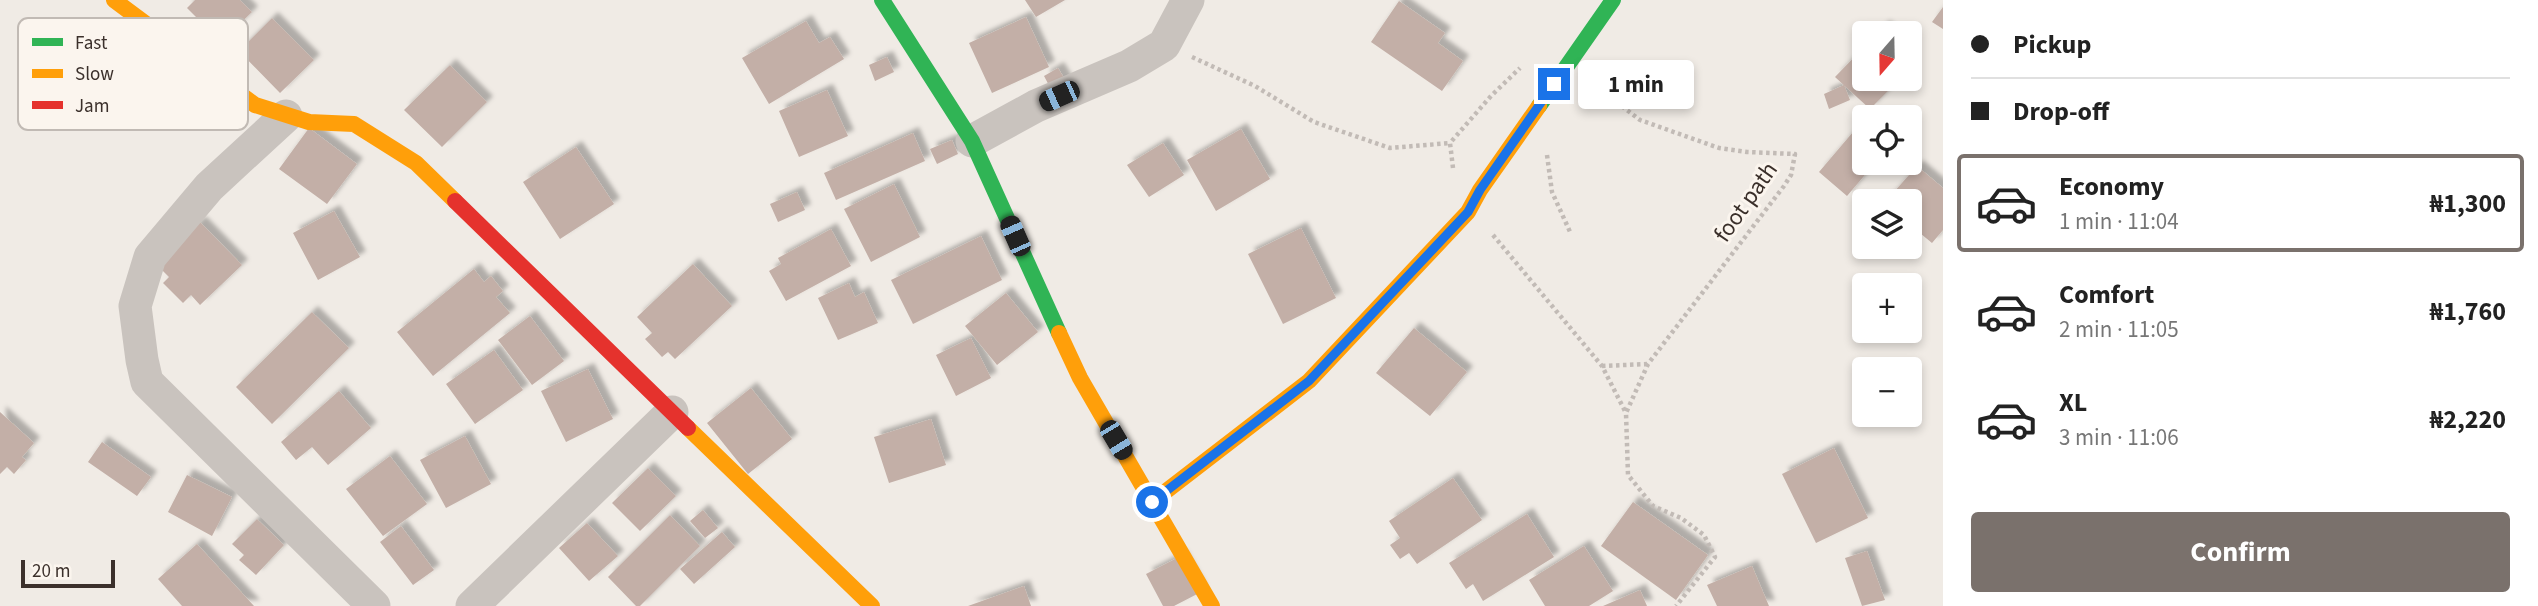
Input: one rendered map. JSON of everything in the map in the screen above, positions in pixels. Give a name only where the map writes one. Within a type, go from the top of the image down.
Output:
[{"type":"street","points":[[114,0],[138,18]]},
{"type":"street","points":[[882,0],[972,141],[1080,378],[1212,606]]},
{"type":"street","points":[[972,141],[1036,106],[1129,66],[1164,45],[1188,0]]},
{"type":"street","points":[[1152,502],[1309,381],[1468,212],[1480,190],[1613,0]]},
{"type":"street","points":[[248,100],[255,105],[309,122],[354,124],[416,163],[872,606]]},
{"type":"street","points":[[286,116],[209,187],[150,257],[135,306],[142,360],[147,382],[374,606]]},
{"type":"street","points":[[472,606],[673,412]]},
{"type":"path","points":[[1164,45],[1255,86],[1314,122],[1390,148],[1450,143],[1491,96],[1521,68]]},
{"type":"path","name":"foot path","points":[[1567,66],[1640,120],[1718,148],[1795,154],[1791,174],[1784,186],[1648,364],[1626,413]]},
{"type":"path","name":"foot path","points":[[1450,143],[1456,195],[1602,366],[1626,413],[1628,475],[1653,506],[1681,518],[1704,535],[1715,557],[1676,606]]},
{"type":"path","points":[[1602,366],[1648,364]]},
{"type":"building","points":[[195,0],[240,0],[252,12],[246,18],[197,18],[187,8]]},
{"type":"building","points":[[1025,0],[1065,0],[1036,17]]},
{"type":"building","points":[[1399,1],[1445,33],[1438,43],[1463,61],[1442,91],[1371,42]]},
{"type":"building","points":[[1943,7],[1943,29],[1932,22]]},
{"type":"building","points":[[1026,17],[1049,67],[992,93],[969,43]]},
{"type":"building","points":[[272,18],[314,60],[280,93],[248,60],[248,42]]},
{"type":"building","points":[[806,21],[819,43],[830,37],[844,59],[769,104],[742,58]]},
{"type":"building","points":[[887,57],[894,72],[875,81],[869,65]]},
{"type":"building","points":[[1852,59],[1852,91],[1888,91],[1874,105],[1866,105],[1835,77]]},
{"type":"building","points":[[450,65],[487,102],[442,147],[404,110]]},
{"type":"building","points":[[1058,68],[1067,83],[1052,91],[1044,76]]},
{"type":"building","points":[[1844,85],[1850,100],[1829,109],[1824,94]]},
{"type":"building","points":[[827,90],[848,136],[799,157],[779,111]]},
{"type":"building","points":[[309,128],[357,164],[327,204],[279,169]]},
{"type":"building","points":[[1241,129],[1270,179],[1216,211],[1187,160]]},
{"type":"building","points":[[913,133],[925,161],[836,200],[824,173]]},
{"type":"building","points":[[1852,133],[1852,175],[1865,175],[1847,196],[1819,172]]},
{"type":"building","points":[[952,140],[958,154],[937,164],[930,149]]},
{"type":"building","points":[[1163,143],[1184,175],[1149,197],[1127,165]]},
{"type":"building","points":[[576,147],[614,204],[560,239],[523,182]]},
{"type":"building","points":[[1922,170],[1943,188],[1943,230],[1932,243],[1922,235],[1922,189],[1897,189],[1909,175],[1922,175]]},
{"type":"building","points":[[894,184],[920,237],[871,262],[844,209]]},
{"type":"building","points":[[797,192],[805,210],[778,222],[770,204]]},
{"type":"building","points":[[334,211],[360,257],[318,280],[293,233]]},
{"type":"building","points":[[200,222],[242,265],[200,305],[191,295],[183,303],[163,283],[169,277],[156,264]]},
{"type":"building","points":[[1301,228],[1336,298],[1283,324],[1248,254]]},
{"type":"building","points":[[831,229],[851,266],[786,301],[769,271],[781,264],[778,258]]},
{"type":"building","points":[[981,236],[1002,280],[913,324],[891,280]]},
{"type":"building","points":[[693,264],[732,306],[675,359],[668,352],[662,357],[645,339],[652,333],[637,317]]},
{"type":"building","points":[[474,269],[484,282],[491,276],[503,291],[496,297],[510,313],[433,376],[397,332]]},
{"type":"building","points":[[849,283],[855,297],[864,292],[878,323],[838,340],[818,298]]},
{"type":"building","points":[[1006,293],[1038,332],[997,365],[965,326]]},
{"type":"building","points":[[312,312],[349,348],[272,424],[236,387]]},
{"type":"building","points":[[530,316],[564,361],[532,385],[498,340]]},
{"type":"building","points":[[1414,328],[1467,372],[1430,416],[1376,373]]},
{"type":"building","points":[[971,338],[991,378],[956,396],[936,355]]},
{"type":"building","points":[[494,350],[523,390],[475,424],[446,384]]},
{"type":"building","points":[[588,369],[613,419],[566,442],[541,391]]},
{"type":"building","points":[[751,388],[792,439],[748,474],[707,423]]},
{"type":"building","points":[[339,391],[371,428],[328,465],[312,447],[296,460],[281,442]]},
{"type":"building","points":[[0,412],[34,443],[22,457],[26,460],[14,474],[7,467],[0,474]]},
{"type":"building","points":[[931,419],[946,465],[889,483],[874,437]]},
{"type":"building","points":[[465,436],[491,484],[446,508],[420,460]]},
{"type":"building","points":[[102,442],[151,477],[137,496],[88,462]]},
{"type":"building","points":[[1834,448],[1868,518],[1816,543],[1782,474]]},
{"type":"building","points":[[390,456],[427,504],[383,536],[346,489]]},
{"type":"building","points":[[648,468],[676,496],[640,531],[612,503]]},
{"type":"building","points":[[187,475],[232,497],[212,536],[168,512]]},
{"type":"building","points":[[1453,478],[1482,520],[1417,564],[1409,553],[1400,559],[1390,545],[1400,538],[1389,521]]},
{"type":"building","points":[[1633,502],[1708,555],[1676,600],[1601,546]]},
{"type":"building","points":[[703,510],[718,528],[705,538],[690,521]]},
{"type":"building","points":[[1527,514],[1554,557],[1483,601],[1473,584],[1466,589],[1449,563]]},
{"type":"building","points":[[670,515],[700,546],[640,606],[636,606],[608,577]]},
{"type":"building","points":[[257,519],[284,545],[256,575],[239,560],[244,555],[232,544]]},
{"type":"building","points":[[587,523],[618,556],[589,581],[559,548]]},
{"type":"building","points":[[401,526],[434,570],[413,585],[380,542]]},
{"type":"building","points":[[722,532],[735,547],[694,584],[680,569]]},
{"type":"building","points":[[197,544],[254,606],[182,606],[158,579]]},
{"type":"building","points":[[1584,546],[1613,591],[1589,606],[1545,606],[1529,580]]},
{"type":"building","points":[[1867,551],[1885,600],[1862,606],[1845,558]]},
{"type":"building","points":[[1181,556],[1201,592],[1174,606],[1163,606],[1146,574]]},
{"type":"building","points":[[1752,566],[1769,606],[1717,606],[1707,585]]},
{"type":"building","points":[[1024,586],[1031,606],[968,606]]},
{"type":"building","points":[[1640,590],[1647,606],[1603,606]]},
{"type":"traffic: fast","points":[[882,0],[972,141],[1059,333]]},
{"type":"traffic: fast","points":[[1539,106],[1613,0]]},
{"type":"traffic: slow","points":[[114,0],[138,18]]},
{"type":"traffic: slow","points":[[248,100],[255,105],[309,122],[354,124],[416,163],[455,201]]},
{"type":"traffic: slow","points":[[1152,502],[1309,381],[1468,212],[1480,190],[1539,106]]},
{"type":"traffic: slow","points":[[1059,333],[1080,378],[1212,606]]},
{"type":"traffic: slow","points":[[688,428],[872,606]]},
{"type":"traffic: jam","points":[[455,201],[688,428]]},
{"type":"route","points":[[1152,502],[1309,381],[1342,347],[1468,212],[1480,190],[1554,84]]}]
